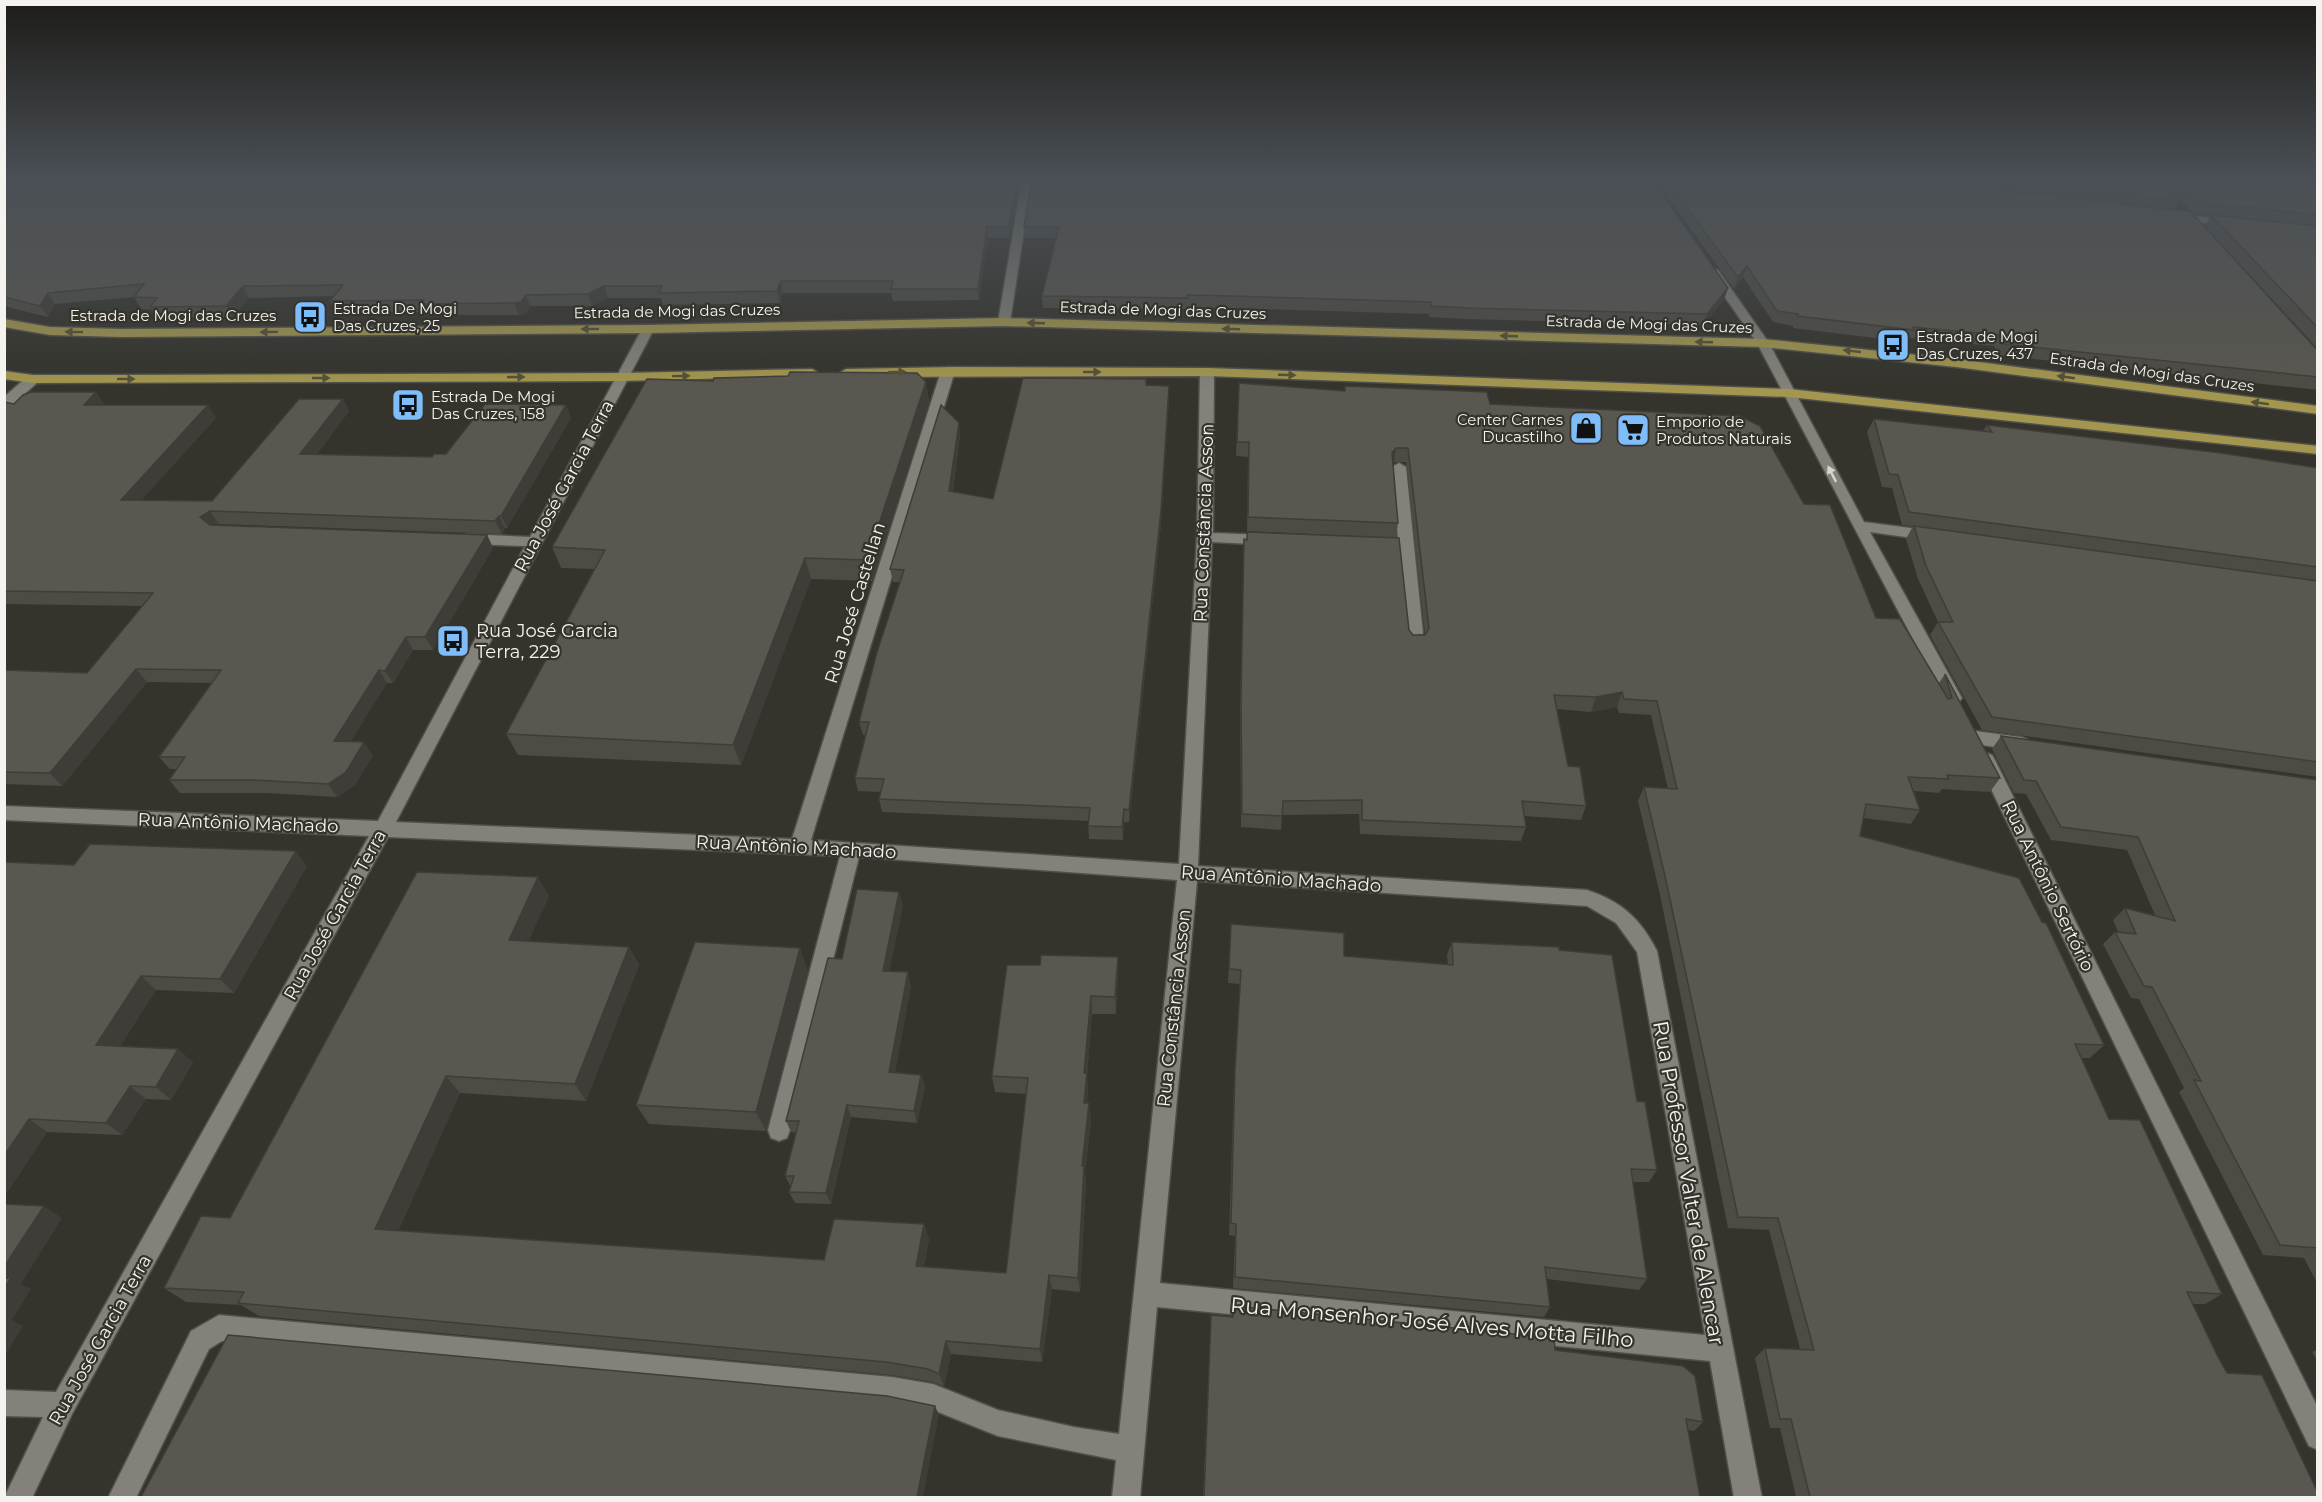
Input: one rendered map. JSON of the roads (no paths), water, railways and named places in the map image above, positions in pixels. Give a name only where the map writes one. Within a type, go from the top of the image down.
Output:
[{"type":"main road","name":"Estrada de Mogi das Cruzes","points":[[4,324],[50,332],[122,333],[648,329],[1004,322],[1763,343],[1956,363],[2318,410]]},
{"type":"main road","points":[[4,375],[33,379],[622,377],[948,371],[1207,372],[1789,393],[2318,450]]},
{"type":"street","points":[[1004,322],[1016,249]]},
{"type":"street","name":"Rua Antônio Sertório","points":[[1708,263],[1763,343],[1859,526],[1975,738],[2318,1437]]},
{"type":"street","name":"Rua José Garcia Terra","points":[[16,1497],[63,1405],[383,829],[648,329]]},
{"type":"street","name":"Rua José Castellan","points":[[799,847],[948,371]]},
{"type":"street","name":"Rua Constância Asson","points":[[1126,1497],[1188,873],[1205,537],[1207,372]]},
{"type":"street","points":[[4,405],[33,379]]},
{"type":"street","points":[[1399,467],[1416,643]]},
{"type":"street","points":[[1859,526],[1952,538]]},
{"type":"street","points":[[1205,537],[1288,540]]},
{"type":"street","points":[[453,539],[535,542]]},
{"type":"street","points":[[1359,543],[1407,545]]},
{"type":"street","points":[[1975,738],[2040,746]]},
{"type":"street","name":"Rua Antônio Machado","points":[[4,813],[851,849],[1587,898]]},
{"type":"street","points":[[779,1130],[851,849]]},
{"type":"street","name":"Rua Professor Valter de Alencar","points":[[1587,898],[1605,904],[1623,915],[1634,927],[1647,951],[1748,1497]]},
{"type":"street","name":"Rua Monsenhor José Alves Motta Filho","points":[[1146,1294],[1719,1349]]},
{"type":"street","points":[[121,1497],[200,1340],[219,1328],[892,1390],[933,1397],[999,1423],[1074,1440],[1131,1449]]},
{"type":"street","points":[[4,1403],[63,1405]]},
{"type":"place","name":"Estrada De Mogi Das Cruzes, 25","points":[[310,317]]},
{"type":"place","name":"Estrada de Mogi Das Cruzes, 437","points":[[1893,345]]},
{"type":"place","name":"Estrada De Mogi Das Cruzes, 158","points":[[408,405]]},
{"type":"place","name":"Center Carnes Ducastilho","points":[[1586,428]]},
{"type":"place","name":"Emporio de Produtos Naturais","points":[[1633,430]]},
{"type":"place","name":"Rua José Garcia Terra, 229","points":[[453,641]]}]
